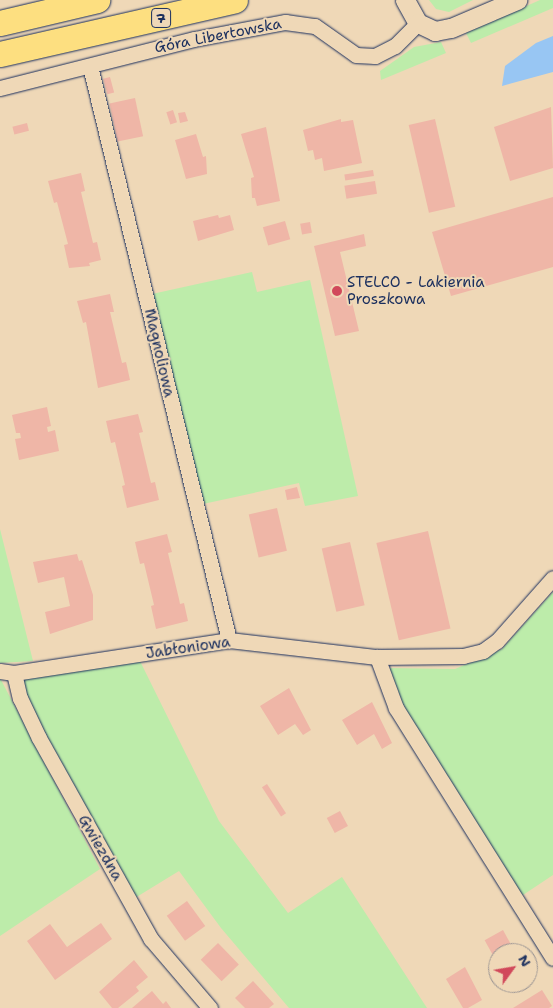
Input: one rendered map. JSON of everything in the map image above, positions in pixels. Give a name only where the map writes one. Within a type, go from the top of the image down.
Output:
[{"type":"highway","points":[[0,23],[97,0]]},
{"type":"highway","name":"Góra Libertowska","points":[[0,54],[235,0]]},
{"type":"street","points":[[405,0],[418,23],[429,30],[442,30],[517,0]]},
{"type":"street","name":"Góra Libertowska","points":[[0,88],[194,39],[285,22],[315,26],[356,55],[375,56],[395,46],[418,23]]},
{"type":"street","name":"Magnoliowa","points":[[90,66],[229,640]]},
{"type":"street","name":"Jabłoniowa","points":[[7,672],[229,640],[377,657],[437,658],[483,651],[518,620],[553,578]]},
{"type":"street","points":[[377,657],[396,708],[553,958]]},
{"type":"street","name":"Gwiezdna","points":[[7,672],[39,738],[151,939],[210,1008]]},
{"type":"green space","points":[[429,0],[473,0],[449,12],[436,9]]},
{"type":"green space","points":[[540,0],[553,0],[553,8],[471,43],[466,33]]},
{"type":"green space","points":[[441,42],[446,53],[381,80],[380,71],[414,47]]},
{"type":"green space","points":[[252,272],[257,292],[310,280],[358,496],[305,506],[299,483],[203,504],[152,294]]},
{"type":"green space","points":[[0,529],[33,661],[0,663]]},
{"type":"green space","points":[[553,592],[553,875],[520,897],[406,712],[388,668],[455,669],[502,649]]},
{"type":"green space","points":[[137,655],[219,821],[288,913],[342,877],[427,1008],[289,1008],[221,928],[179,871],[130,901],[14,673]]},
{"type":"green space","points":[[0,678],[100,869],[0,936]]},
{"type":"water","points":[[553,36],[553,72],[502,86],[505,66],[536,43]]},
{"type":"building","points":[[110,77],[114,92],[107,94],[103,79]]},
{"type":"building","points":[[135,98],[143,136],[118,142],[110,103]]},
{"type":"building","points":[[551,107],[553,168],[510,181],[494,127]]},
{"type":"building","points":[[173,110],[177,122],[170,125],[166,112]]},
{"type":"building","points":[[185,112],[188,121],[180,123],[178,113]]},
{"type":"building","points":[[341,119],[341,122],[353,120],[362,163],[324,171],[322,158],[315,160],[313,150],[308,151],[303,130]]},
{"type":"building","points":[[435,119],[455,207],[429,213],[409,125]]},
{"type":"building","points":[[27,123],[29,131],[14,134],[12,127]]},
{"type":"building","points":[[266,127],[280,201],[257,206],[255,198],[252,198],[251,178],[254,177],[241,134]]},
{"type":"building","points":[[196,134],[203,157],[206,156],[207,174],[186,179],[175,140]]},
{"type":"building","points":[[373,170],[374,176],[345,180],[344,175]]},
{"type":"building","points":[[81,173],[85,191],[81,192],[93,243],[97,242],[101,260],[89,263],[90,266],[69,268],[64,245],[68,244],[57,202],[54,203],[48,181]]},
{"type":"building","points":[[375,181],[377,194],[346,199],[344,186]]},
{"type":"building","points":[[553,197],[553,267],[451,296],[432,232]]},
{"type":"building","points":[[218,215],[219,218],[230,215],[234,230],[198,241],[193,221]]},
{"type":"building","points":[[285,221],[290,239],[268,246],[263,227]]},
{"type":"building","points":[[310,222],[312,233],[302,235],[300,224]]},
{"type":"building","name":"STELCO - Lakiernia Proszkowa","points":[[364,234],[366,246],[340,252],[359,331],[335,336],[314,246]]},
{"type":"building","points":[[110,294],[114,312],[110,312],[122,363],[126,362],[130,380],[98,388],[86,322],[83,323],[77,301]]},
{"type":"building","points":[[47,407],[51,426],[47,427],[48,432],[55,430],[59,451],[19,460],[15,439],[21,438],[20,433],[16,433],[12,415]]},
{"type":"building","points":[[138,414],[143,432],[139,433],[150,479],[151,483],[155,482],[159,500],[127,508],[122,486],[125,485],[115,442],[111,443],[106,421]]},
{"type":"building","points":[[297,487],[300,498],[287,500],[285,490]]},
{"type":"building","points":[[277,508],[287,551],[259,557],[249,515]]},
{"type":"building","points":[[428,531],[450,628],[399,640],[376,543]]},
{"type":"building","points":[[167,534],[172,552],[168,553],[180,604],[184,603],[188,621],[156,629],[151,606],[154,605],[144,563],[140,564],[135,542]]},
{"type":"building","points":[[350,542],[365,605],[336,612],[322,549]]},
{"type":"building","points":[[77,554],[79,561],[82,560],[93,595],[93,620],[50,634],[45,612],[70,606],[64,577],[38,583],[33,562]]},
{"type":"building","points":[[289,688],[311,730],[303,735],[295,724],[278,735],[260,706]]},
{"type":"building","points":[[372,702],[392,743],[382,749],[374,734],[357,745],[342,720]]},
{"type":"building","points":[[267,784],[286,813],[281,817],[262,787]]},
{"type":"building","points":[[340,811],[348,826],[335,833],[327,818]]},
{"type":"building","points":[[187,901],[205,926],[185,941],[167,916]]},
{"type":"building","points":[[101,923],[112,939],[55,980],[27,941],[50,924],[67,947]]},
{"type":"building","points":[[503,930],[510,943],[488,943],[488,946],[485,940]]},
{"type":"building","points":[[218,943],[239,965],[222,981],[201,960]]},
{"type":"building","points":[[134,960],[148,977],[136,987],[139,991],[118,1008],[112,1008],[99,992]]},
{"type":"building","points":[[465,967],[482,1000],[468,1008],[463,1008],[446,979]]},
{"type":"building","points":[[253,981],[274,1004],[269,1008],[245,1008],[235,998]]},
{"type":"building","points":[[542,990],[552,1006],[549,1008],[513,1008],[538,993]]},
{"type":"building","points":[[152,991],[163,1004],[166,1001],[171,1008],[132,1008]]},
{"type":"place","name":"STELCO - Lakiernia Proszkowa","points":[[337,291]]}]
